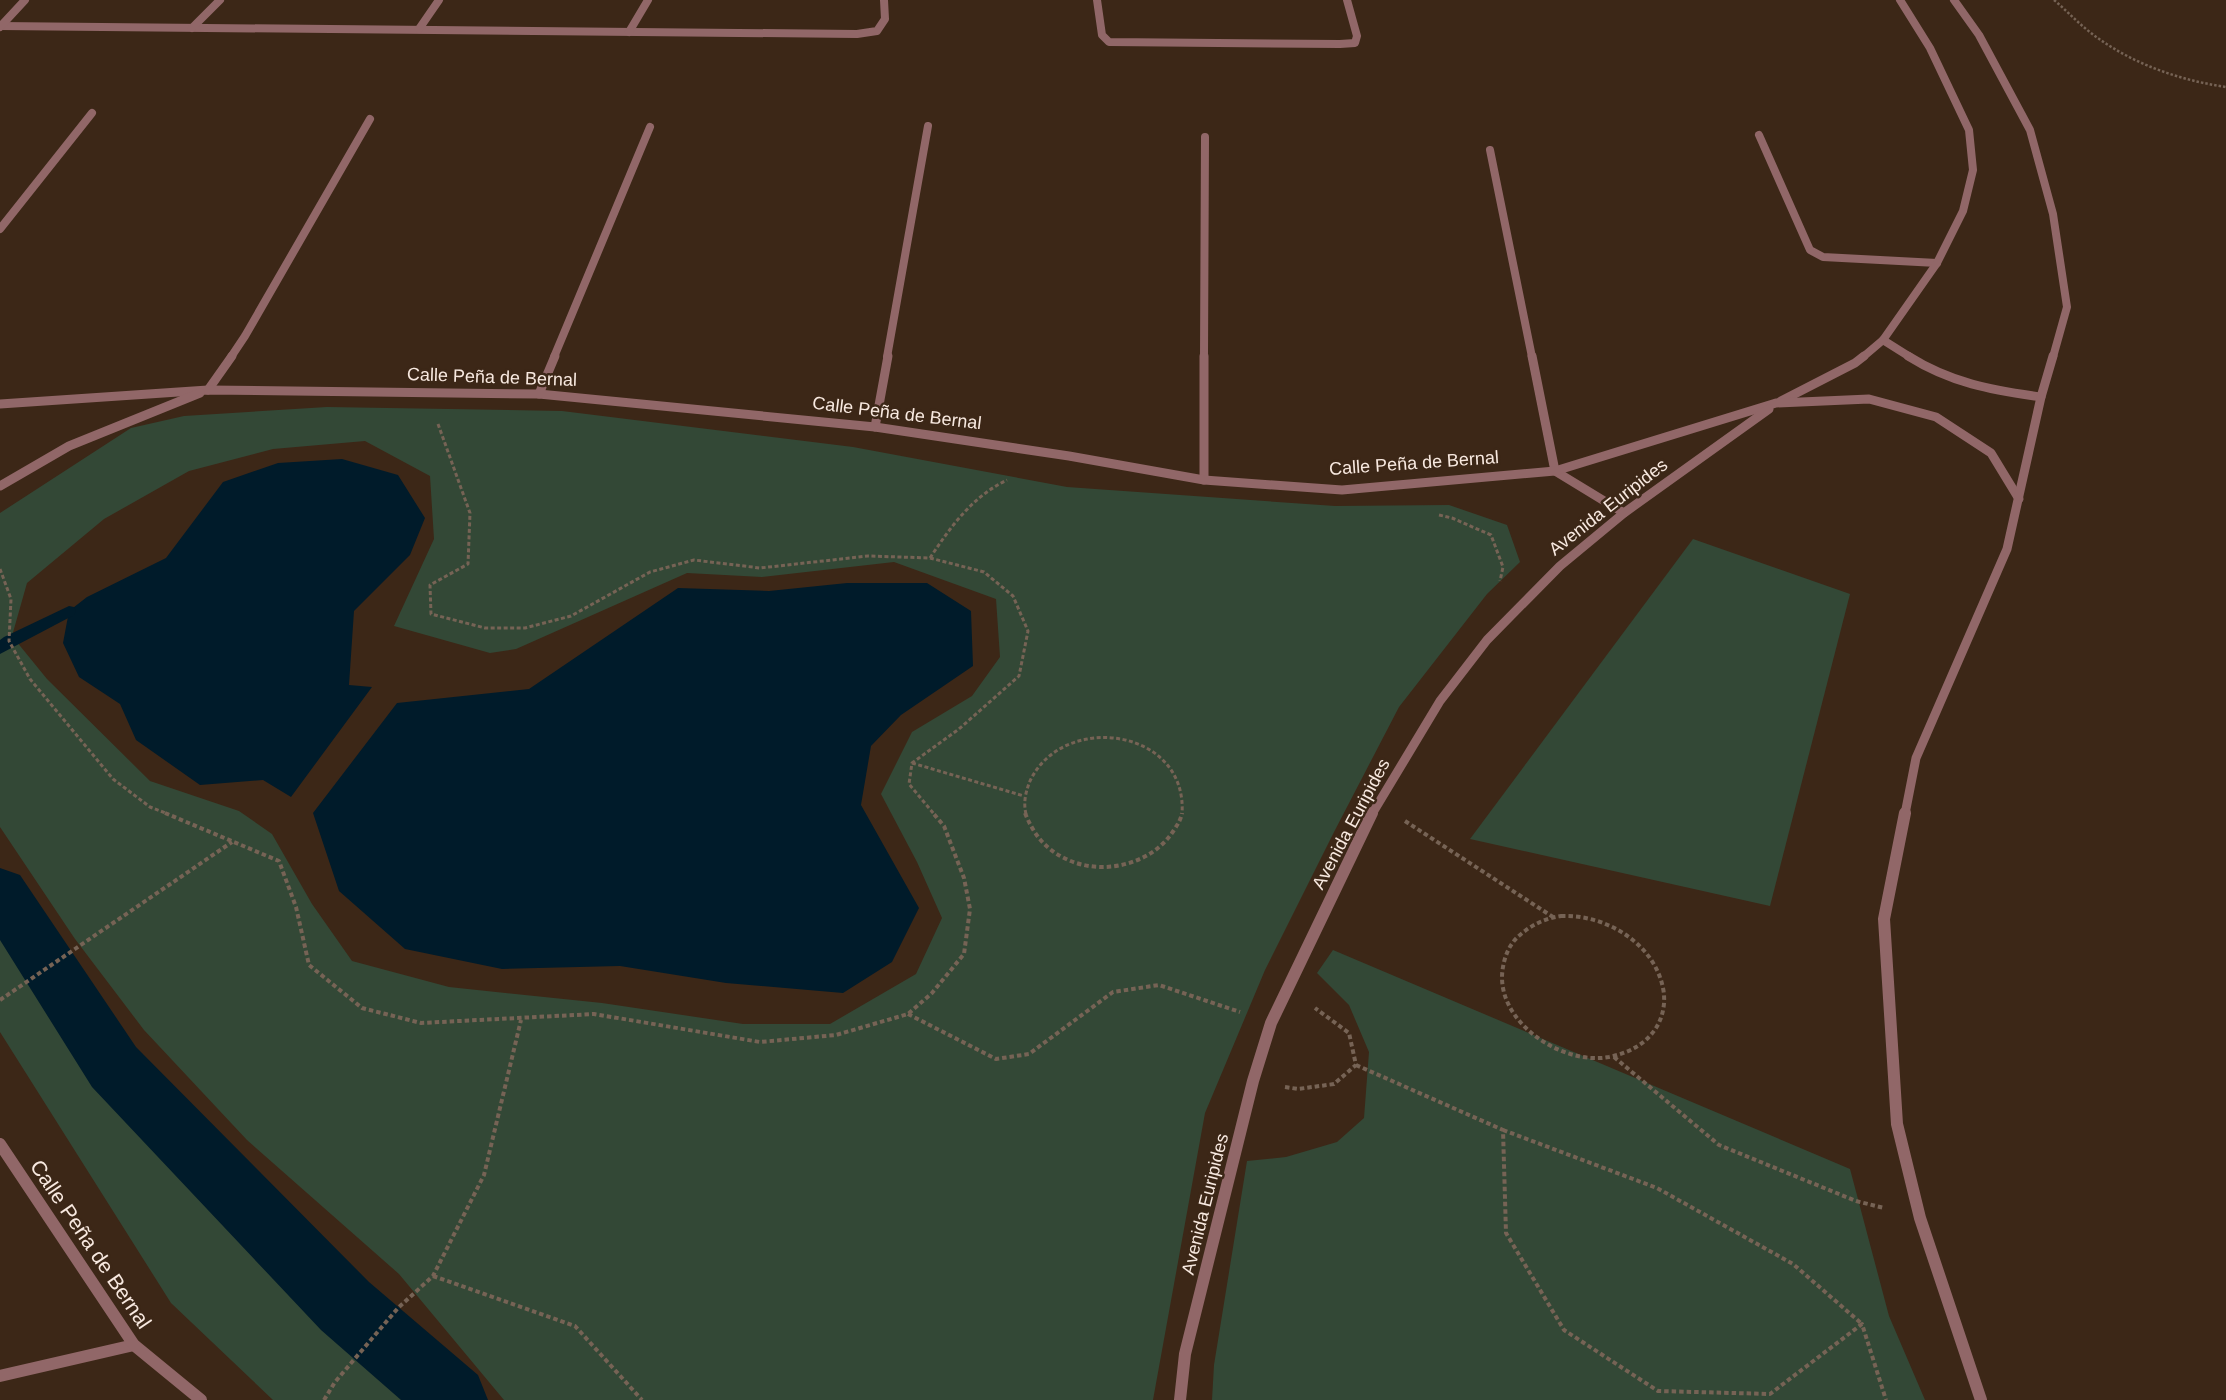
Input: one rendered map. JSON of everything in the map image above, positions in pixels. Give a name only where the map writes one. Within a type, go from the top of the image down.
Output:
[{"type":"street","points":[[0,26],[26,0]]},
{"type":"street","points":[[192,28],[220,0]]},
{"type":"street","points":[[419,29],[438,0]]},
{"type":"street","points":[[628,32],[648,0]]},
{"type":"street","points":[[0,26],[857,34],[877,31],[885,19],[884,0]]},
{"type":"street","points":[[1097,0],[1102,35],[1109,42],[1330,44],[1355,43],[1357,36],[1347,0]]},
{"type":"street","points":[[1776,404],[1856,362],[1883,340],[1937,263],[1963,210],[1973,170],[1969,130],[1930,48],[1900,0]]},
{"type":"street","points":[[1954,0],[1979,35],[2030,130],[2053,214],[2067,307],[2041,397],[2007,549],[1916,758],[1884,919],[1898,1124],[1920,1218],[1982,1400]]},
{"type":"street","points":[[0,229],[92,113]]},
{"type":"street","points":[[0,486],[69,446],[208,390],[245,336],[370,118]]},
{"type":"street","points":[[875,427],[928,126]]},
{"type":"street","points":[[539,394],[650,127]]},
{"type":"street","points":[[1204,480],[1205,136]]},
{"type":"street","points":[[1759,136],[1810,250],[1823,257],[1937,263]]},
{"type":"street","points":[[1490,150],[1555,471],[1624,513]]},
{"type":"street","points":[[1883,340],[1931,370],[1988,389],[2041,397]]},
{"type":"street","name":"Calle Peña de Bernal","points":[[0,404],[208,390],[539,394],[875,427],[1069,456],[1204,480],[1342,490],[1555,471],[1776,404]]},
{"type":"street","points":[[1776,404],[1869,398],[1936,417],[1991,453],[2019,499]]},
{"type":"street","name":"Avenida Euripides","points":[[1180,1400],[1185,1354],[1253,1081],[1271,1023],[1377,803],[1440,701],[1487,640],[1560,566],[1624,513],[1776,404]]},
{"type":"street","name":"Calle Peña de Bernal","points":[[0,1144],[134,1346],[201,1400]]},
{"type":"street","points":[[0,1376],[134,1346]]},
{"type":"path","points":[[2054,0],[2097,38],[2148,67],[2206,85],[2226,87]]},
{"type":"path","points":[[0,569],[11,599],[10,642],[30,679],[113,779],[150,807],[207,829],[280,861],[296,907],[309,965],[362,1008],[421,1023],[521,1020],[594,1014],[760,1042],[836,1035],[908,1014],[932,993],[964,954],[970,908],[964,878],[944,826],[909,784],[912,763],[959,730],[1019,676],[1028,630],[1013,596],[984,572],[930,558],[868,556],[760,568],[694,560],[650,572],[571,616],[525,628],[485,628],[432,614],[430,585],[468,564],[470,514],[428,393]]},
{"type":"path","points":[[930,558],[957,517],[992,486],[1009,480]]},
{"type":"path","points":[[1434,513],[1452,518],[1491,536],[1503,567],[1499,585]]},
{"type":"path","points":[[1118,738],[1149,748],[1171,768],[1182,791],[1182,817],[1168,841],[1144,858],[1113,867],[1080,865],[1055,855],[1036,839],[1025,818],[1024,796],[1034,770],[1056,750],[1086,739],[1118,738]]},
{"type":"path","points":[[912,763],[1024,796]]},
{"type":"path","points":[[1377,803],[1553,917]]},
{"type":"path","points":[[0,1000],[233,841]]},
{"type":"path","points":[[1578,916],[1602,921],[1632,939],[1644,950],[1658,970],[1665,992],[1664,1015],[1654,1034],[1637,1049],[1614,1057],[1588,1058],[1562,1052],[1532,1032],[1519,1020],[1506,999],[1502,976],[1505,955],[1515,937],[1532,924],[1553,917],[1578,916]]},
{"type":"path","points":[[908,1014],[996,1059],[1029,1054],[1113,992],[1159,985],[1271,1023]]},
{"type":"path","points":[[1285,994],[1322,1011],[1349,1033],[1356,1065]]},
{"type":"path","points":[[324,1400],[335,1382],[398,1308],[433,1276],[484,1175],[521,1020]]},
{"type":"path","points":[[1614,1057],[1719,1145],[1856,1201],[1920,1218]]},
{"type":"path","points":[[1253,1081],[1298,1089],[1334,1084],[1356,1065]]},
{"type":"path","points":[[1356,1065],[1503,1130],[1657,1188],[1793,1264],[1862,1324],[1886,1400]]},
{"type":"path","points":[[1503,1130],[1506,1233],[1564,1330],[1658,1391],[1770,1394],[1862,1324]]},
{"type":"path","points":[[433,1276],[575,1326],[642,1400]]},
{"type":"green space","points":[[327,407],[562,411],[853,447],[1067,487],[1335,506],[1449,505],[1507,525],[1520,562],[1487,594],[1399,707],[1265,970],[1205,1113],[1153,1400],[504,1400],[399,1274],[247,1140],[144,1030],[75,939],[0,827],[0,513],[131,428],[184,416]],"holes":[[[365,441],[430,476],[434,539],[394,626],[490,653],[516,649],[687,573],[762,577],[894,562],[996,599],[1000,657],[972,696],[912,732],[881,794],[917,862],[942,918],[916,974],[830,1024],[743,1024],[602,1003],[449,987],[352,961],[312,904],[272,834],[239,811],[150,781],[47,679],[12,636],[27,583],[104,519],[189,471],[273,449]]]},
{"type":"green space","points":[[1693,539],[1850,594],[1770,906],[1470,839]]},
{"type":"green space","points":[[0,927],[30,982],[164,1162],[418,1400],[273,1400],[171,1303],[0,1032]]},
{"type":"green space","points":[[1333,950],[1850,1169],[1889,1316],[1925,1400],[1212,1400],[1214,1365],[1247,1161],[1286,1157],[1337,1142],[1364,1118],[1369,1052],[1349,1005],[1317,973]]},
{"type":"water","points":[[342,459],[398,475],[425,518],[410,555],[354,611],[349,685],[372,687],[291,797],[263,780],[200,785],[136,740],[120,704],[79,677],[63,643],[69,611],[87,597],[166,558],[223,482],[278,463]]},
{"type":"water","points":[[847,583],[927,583],[971,611],[973,666],[901,715],[871,746],[861,805],[919,908],[892,962],[843,993],[726,983],[620,966],[502,969],[405,949],[339,891],[313,813],[397,703],[529,689],[678,588],[769,591]]},
{"type":"waterway","points":[[0,648],[9,641],[69,611]]},
{"type":"waterway","points":[[0,892],[114,1067],[345,1306],[453,1400]]}]
